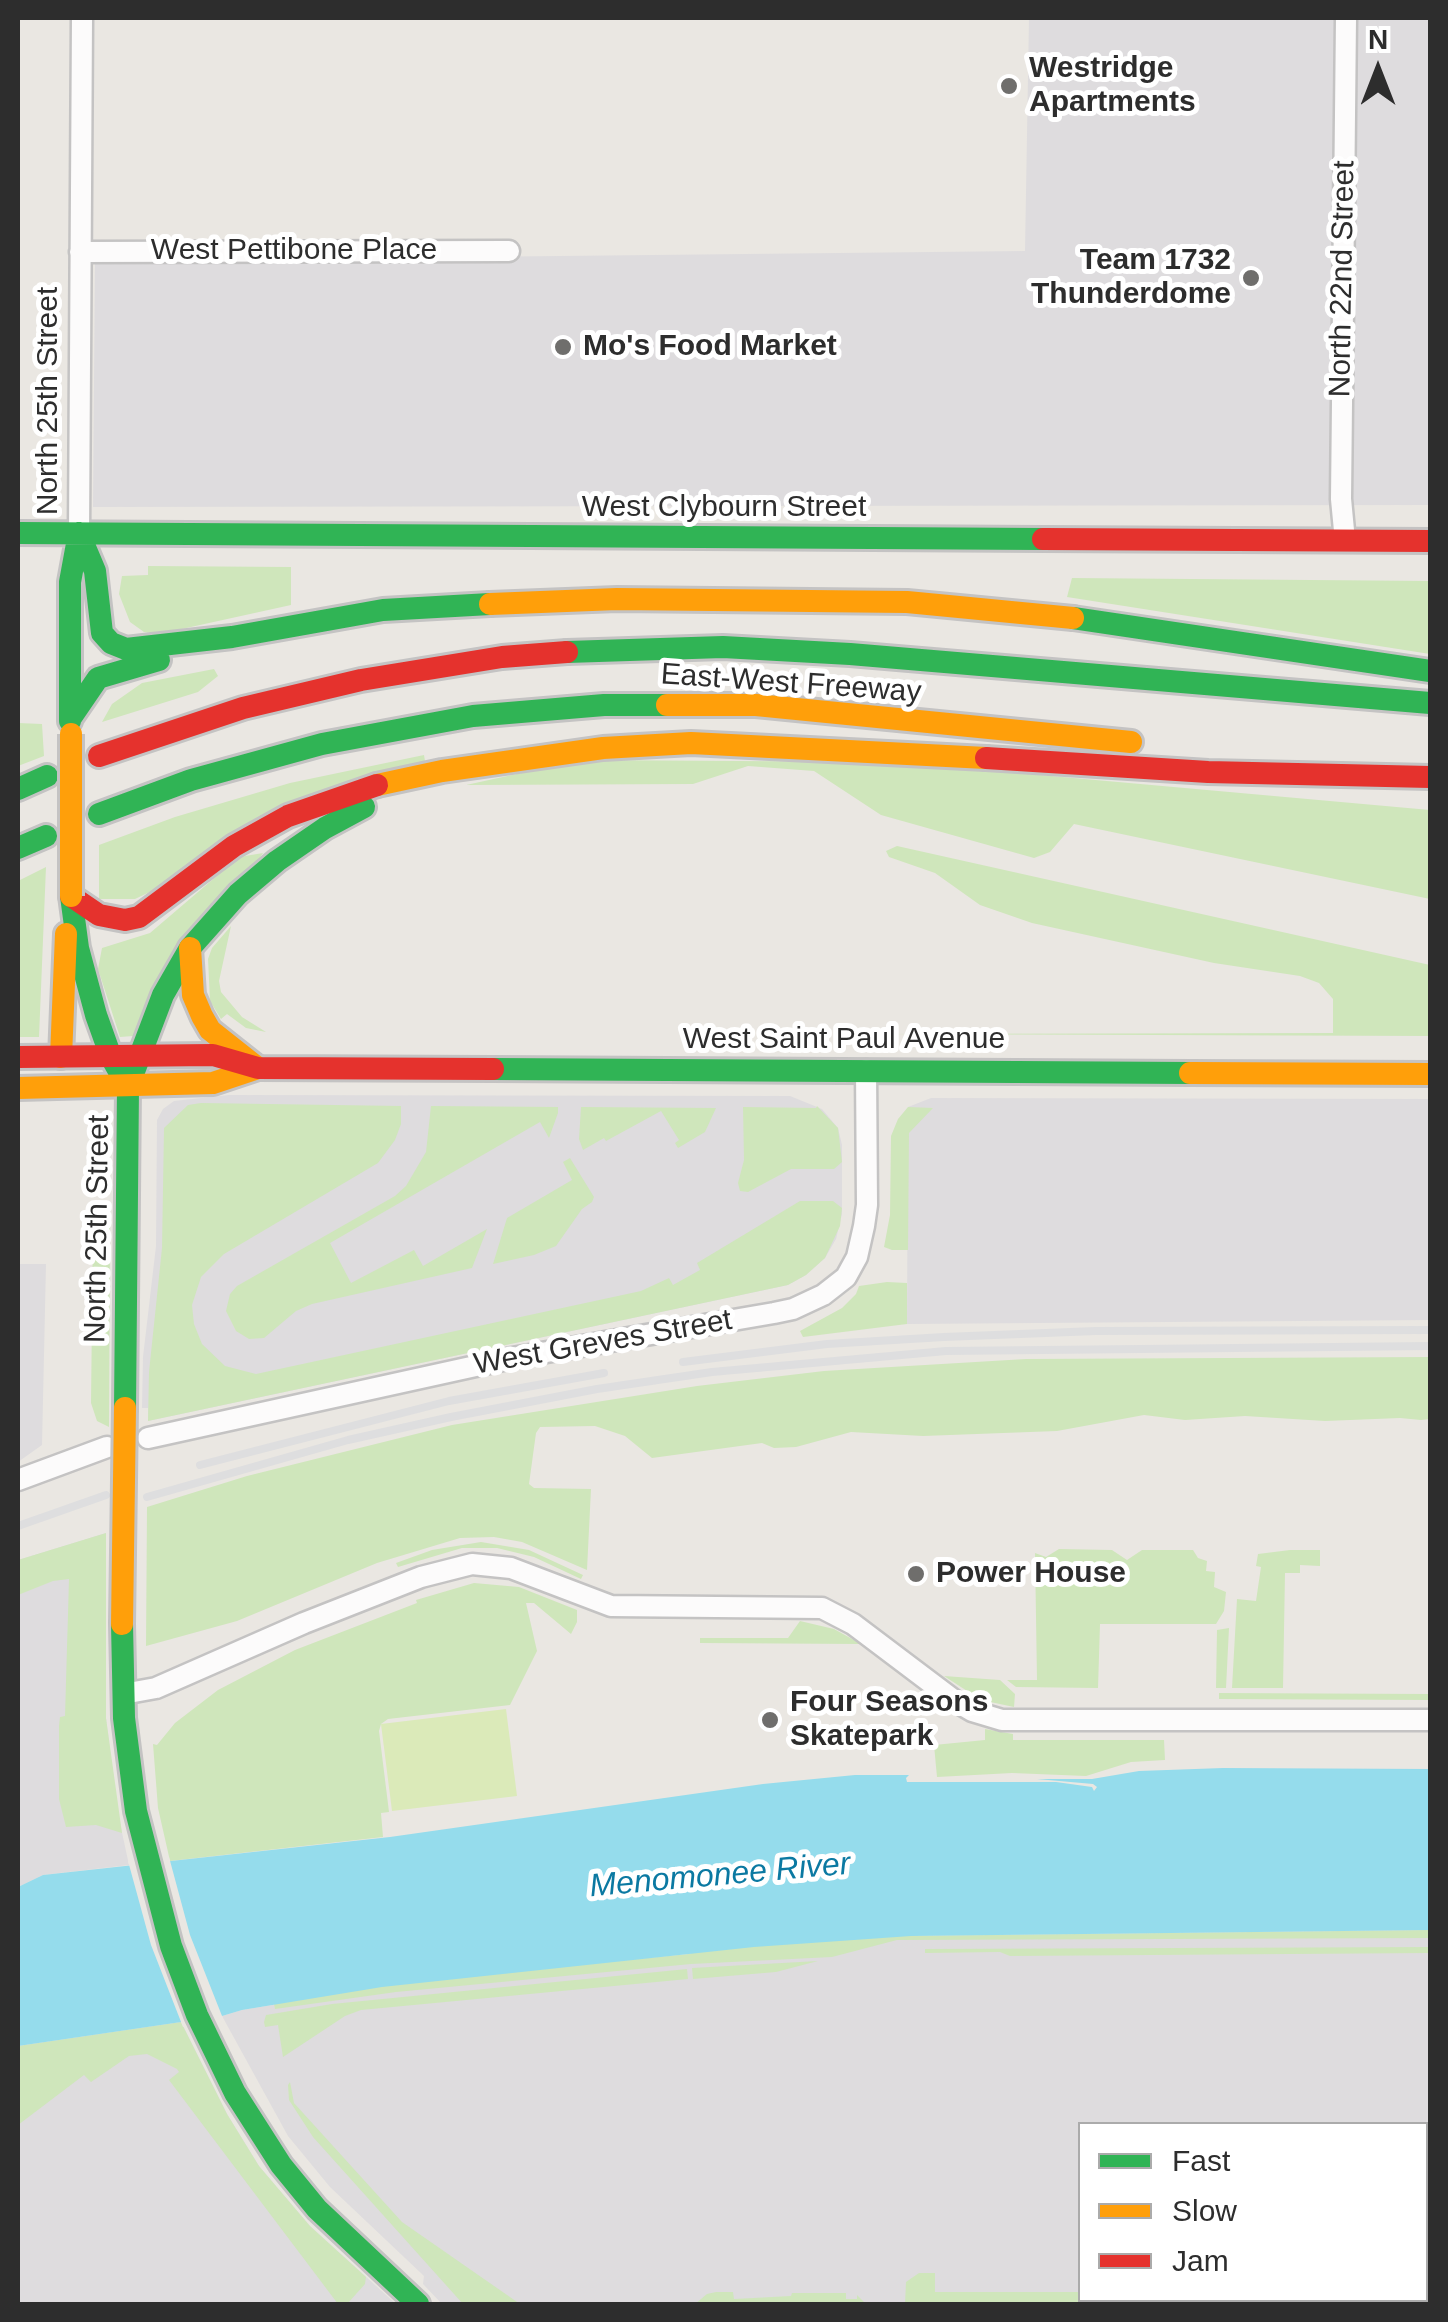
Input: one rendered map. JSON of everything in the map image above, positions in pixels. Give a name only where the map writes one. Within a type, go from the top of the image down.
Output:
[{"type":"main road","name":"West Clybourn Street","points":[[18,533],[1430,540]]},
{"type":"main road","points":[[79,533],[94,571],[102,633],[111,643],[126,649],[232,637],[364,613],[456,605],[617,599],[873,601],[1030,612],[1430,671]]},
{"type":"main road","name":"North 25th Street","points":[[79,533],[70,582],[71,896],[82,968],[111,1056],[128,1086],[122,1624],[123,1694],[136,1811],[171,1946],[218,2059],[253,2124],[292,2180],[318,2209],[418,2304]]},
{"type":"main road","points":[[70,727],[86,692],[98,678],[232,637]]},
{"type":"main road","name":"East-West Freeway","points":[[100,756],[229,712],[360,680],[502,657],[588,650],[723,647],[832,653],[1430,703]]},
{"type":"main road","name":"East-West Freeway","points":[[99,814],[191,780],[322,744],[473,716],[604,705],[756,706],[1153,744]]},
{"type":"main road","points":[[61,1056],[62,956],[71,896],[100,915],[125,920],[139,917],[234,846],[288,816],[368,787],[565,752],[692,743],[898,751],[1208,772],[1430,774]]},
{"type":"main road","points":[[1192,748],[1430,774]]},
{"type":"main road","points":[[128,1086],[163,995],[190,948],[238,894],[325,828],[393,794],[482,765]]},
{"type":"main road","points":[[18,790],[47,776]]},
{"type":"main road","points":[[18,848],[46,836]]},
{"type":"main road","points":[[190,948],[193,995],[202,1016],[210,1030],[258,1068]]},
{"type":"main road","name":"West Saint Paul Avenue","points":[[18,1057],[213,1055],[258,1068],[1430,1074]]},
{"type":"main road","name":"West Saint Paul Avenue","points":[[18,1088],[213,1082],[258,1068]]},
{"type":"street","name":"North 25th Street","points":[[79,533],[82,18]]},
{"type":"street","name":"North 22nd Street","points":[[1346,18],[1341,499],[1346,541]]},
{"type":"street","name":"West Pettibone Place","points":[[80,252],[509,251]]},
{"type":"street","name":"West Greves Street","points":[[148,1438],[495,1362],[774,1313],[823,1295],[846,1276],[858,1257],[864,1226],[866,1070]]},
{"type":"street","points":[[18,1480],[107,1447]]},
{"type":"street","points":[[123,1694],[156,1688],[304,1622],[421,1577],[472,1564],[511,1568],[612,1606],[822,1608],[853,1624],[954,1701],[972,1712],[1002,1720],[1430,1720]]},
{"type":"shaded area","points":[[1029,18],[1430,18],[1430,505],[93,507],[95,261],[1025,251]]},
{"type":"shaded area","points":[[229,1095],[790,1096],[822,1109],[838,1128],[842,1145],[842,1214],[836,1239],[825,1258],[788,1285],[148,1421],[148,1408],[142,1408],[143,1357],[156,1246],[157,1120],[174,1101]]},
{"type":"shaded area","points":[[931,1098],[1430,1099],[1430,1320],[907,1324],[908,1107]]},
{"type":"shaded area","points":[[18,1264],[46,1264],[42,1445],[18,1462]]},
{"type":"shaded area","points":[[106,1533],[106,1718],[129,1865],[43,1875],[18,1887],[18,1560]]},
{"type":"shaded area","points":[[1430,1930],[1430,2304],[442,2304],[423,2284],[424,2276],[330,2187],[288,2136],[222,2016],[382,1987],[911,1936]]},
{"type":"shaded area","points":[[181,2022],[227,2114],[259,2166],[310,2226],[396,2304],[18,2304],[18,2046]]},
{"type":"green space","points":[[148,566],[291,567],[291,605],[159,634],[144,632],[130,622],[119,594],[122,576],[148,575]]},
{"type":"green space","points":[[1072,578],[1430,581],[1430,654],[1067,597]]},
{"type":"green space","points":[[214,669],[218,676],[198,692],[102,722],[112,704],[142,683]]},
{"type":"green space","points":[[18,723],[42,724],[44,756],[18,766]]},
{"type":"green space","points":[[424,755],[425,761],[135,899],[99,899],[99,845],[175,817],[290,783]]},
{"type":"green space","points":[[581,760],[895,762],[1430,810],[1430,899],[1074,824],[1050,852],[1034,858],[881,815],[814,771],[748,766],[693,784],[466,785]]},
{"type":"green space","points":[[897,846],[1430,965],[1430,1036],[876,1034],[1333,1033],[1333,999],[1319,983],[1032,923],[980,905],[935,873],[889,857],[886,851]]},
{"type":"green space","points":[[263,853],[133,1036],[120,1037],[98,969],[102,948],[150,933],[239,857]]},
{"type":"green space","points":[[46,867],[39,1037],[18,1037],[18,881]]},
{"type":"green space","points":[[231,926],[219,981],[221,992],[242,1017],[266,1032],[246,1028],[227,1014],[221,1019],[210,1001],[208,959],[212,948]]},
{"type":"green space","points":[[188,1105],[401,1106],[401,1124],[395,1140],[378,1163],[224,1254],[201,1277],[192,1305],[202,1344],[225,1366],[256,1374],[641,1291],[669,1278],[673,1285],[700,1270],[697,1263],[800,1201],[833,1201],[842,1208],[840,1226],[825,1258],[788,1285],[148,1421],[162,1248],[164,1128]]},
{"type":"green space","points":[[431,1106],[558,1107],[558,1113],[549,1138],[540,1122],[330,1243],[351,1283],[414,1250],[423,1266],[487,1229],[472,1268],[312,1304],[296,1311],[264,1338],[249,1339],[236,1331],[226,1311],[230,1294],[237,1286],[395,1196],[406,1186],[426,1152]]},
{"type":"green space","points":[[817,1106],[838,1128],[842,1162],[834,1169],[791,1169],[748,1192],[740,1191],[743,1107]]},
{"type":"green space","points":[[581,1107],[716,1108],[705,1132],[678,1148],[675,1143],[679,1140],[661,1111],[583,1150],[579,1139]]},
{"type":"green space","points":[[908,1107],[933,1108],[909,1133],[908,1250],[892,1250],[884,1247],[890,1215],[891,1136]]},
{"type":"green space","points":[[570,1158],[594,1197],[592,1202],[582,1209],[556,1246],[493,1264],[507,1218],[572,1180],[563,1162]]},
{"type":"green space","points":[[93,1228],[110,1228],[109,1427],[97,1421],[91,1403]]},
{"type":"green space","points":[[907,1283],[907,1324],[803,1337],[800,1331],[842,1308],[859,1286]]},
{"type":"green space","points":[[1430,1357],[1430,1419],[1421,1420],[1325,1421],[1245,1416],[1185,1420],[1144,1415],[1057,1431],[923,1436],[851,1432],[796,1447],[774,1448],[762,1443],[652,1458],[625,1436],[595,1426],[540,1427],[529,1484],[534,1488],[591,1489],[587,1570],[522,1542],[494,1537],[460,1538],[377,1563],[237,1621],[146,1646],[147,1507],[247,1476],[452,1425],[697,1386],[824,1371],[1026,1359]]},
{"type":"green space","points":[[106,1533],[106,1718],[122,1833],[96,1825],[66,1827],[59,1799],[59,1726],[60,1717],[65,1716],[69,1579],[18,1595],[18,1560]]},
{"type":"green space","points":[[481,1542],[529,1550],[583,1575],[581,1579],[534,1557],[497,1548],[462,1548],[398,1567],[396,1563],[432,1550]]},
{"type":"green space","points":[[1059,1549],[1112,1550],[1127,1560],[1142,1550],[1193,1550],[1198,1558],[1207,1561],[1206,1571],[1215,1572],[1214,1587],[1226,1592],[1224,1611],[1216,1624],[1100,1624],[1098,1688],[1016,1687],[1007,1680],[1037,1680],[1035,1553],[1046,1557]]},
{"type":"green space","points":[[1320,1550],[1320,1566],[1300,1565],[1300,1573],[1285,1573],[1283,1688],[1232,1688],[1237,1599],[1256,1601],[1261,1567],[1256,1566],[1258,1554]]},
{"type":"green space","points":[[474,1583],[519,1587],[577,1610],[577,1622],[571,1634],[534,1603],[526,1603],[537,1651],[510,1705],[388,1719],[381,1724],[389,1812],[381,1813],[383,1837],[170,1861],[158,1808],[153,1744],[157,1745],[175,1723],[218,1690],[295,1650],[417,1603],[416,1600]]},
{"type":"green space","points":[[800,1621],[834,1629],[861,1644],[700,1643],[700,1638],[788,1638]]},
{"type":"green space","points":[[1229,1628],[1226,1688],[1216,1688],[1217,1630]]},
{"type":"green space","points":[[944,1676],[1000,1680],[1015,1694],[1014,1707],[981,1700]]},
{"type":"green space","points":[[1219,1693],[1430,1694],[1430,1700],[1219,1699]]},
{"type":"green space","points":[[506,1709],[517,1796],[392,1811],[381,1724]]},
{"type":"green space","points":[[985,1729],[1013,1734],[1013,1740],[1164,1740],[1165,1760],[1131,1762],[1086,1776],[1012,1773],[937,1777],[934,1745],[985,1740]]},
{"type":"green space","points":[[1430,1930],[1430,1938],[897,1940],[832,1957],[691,1964],[396,1992],[275,2009],[273,1999],[275,1993],[689,1954],[723,1938]]},
{"type":"green space","points":[[1430,1947],[1430,1953],[925,1953],[925,1949]]},
{"type":"green space","points":[[818,1961],[776,1972],[693,1979],[692,1968]]},
{"type":"green space","points":[[687,1969],[688,1979],[361,2010],[345,2016],[283,2057],[278,2025],[265,2027],[264,2022],[266,2015],[332,2004]]},
{"type":"green space","points":[[181,2022],[227,2114],[259,2166],[310,2226],[366,2277],[365,2284],[348,2303],[338,2304],[169,2080],[179,2072],[177,2069],[147,2054],[129,2056],[91,2082],[84,2075],[18,2125],[18,2046]]},
{"type":"green space","points":[[290,2082],[294,2103],[402,2222],[520,2304],[463,2304],[313,2137],[289,2100]]},
{"type":"green space","points":[[919,2273],[935,2273],[935,2292],[1078,2292],[1078,2302],[1282,2304],[905,2304],[906,2282]]},
{"type":"green space","points":[[716,2292],[733,2292],[734,2299],[846,2293],[846,2299],[857,2299],[857,2295],[866,2304],[695,2304]]},
{"type":"water","name":"Menomonee River","points":[[1430,1769],[1430,1930],[911,1936],[754,1947],[382,1987],[222,2016],[18,2046],[18,1887],[43,1875],[390,1837],[763,1784],[855,1775],[909,1775],[907,1782],[1056,1782],[1092,1787],[1094,1791],[1097,1787],[1093,1784],[1037,1779],[1092,1779],[1139,1771]]},
{"type":"pier","points":[[169,1857],[190,1935],[224,2021],[183,2027],[151,1945],[128,1861]]},
{"type":"railway","points":[[683,1362],[827,1344],[944,1337],[1096,1331],[1430,1330]]},
{"type":"railway","points":[[147,1497],[348,1440],[451,1417],[712,1372],[946,1351],[1430,1346]]},
{"type":"railway","points":[[200,1465],[449,1401],[604,1373]]},
{"type":"railway","points":[[18,1526],[106,1495]]},
{"type":"traffic: fast","points":[[18,533],[1043,539]]},
{"type":"traffic: fast","points":[[70,721],[70,582],[79,533]]},
{"type":"traffic: fast","points":[[79,533],[95,571],[102,633],[111,643],[126,649],[232,637],[383,610],[490,604]]},
{"type":"traffic: fast","points":[[1073,618],[1430,671]]},
{"type":"traffic: fast","points":[[567,652],[723,647],[850,654],[1430,703]]},
{"type":"traffic: fast","points":[[70,719],[98,678],[159,660]]},
{"type":"traffic: fast","points":[[99,814],[191,780],[322,744],[473,716],[604,705],[667,705]]},
{"type":"traffic: fast","points":[[18,789],[47,776]]},
{"type":"traffic: fast","points":[[128,1087],[163,995],[190,948],[238,894],[277,861],[364,807]]},
{"type":"traffic: fast","points":[[18,848],[46,836]]},
{"type":"traffic: fast","points":[[71,896],[78,948],[96,1015],[111,1057],[128,1087],[125,1408]]},
{"type":"traffic: fast","points":[[493,1069],[1190,1073]]},
{"type":"traffic: fast","points":[[122,1624],[124,1718],[136,1811],[171,1946],[197,2015],[235,2093],[281,2165],[317,2209],[418,2304]]},
{"type":"traffic: slow","points":[[490,604],[617,599],[907,602],[1073,618]]},
{"type":"traffic: slow","points":[[667,705],[756,705],[1131,742]]},
{"type":"traffic: slow","points":[[71,734],[71,896]]},
{"type":"traffic: slow","points":[[377,785],[442,771],[603,748],[691,743],[986,758]]},
{"type":"traffic: slow","points":[[61,1057],[66,934]]},
{"type":"traffic: slow","points":[[190,948],[193,995],[202,1016],[210,1030],[258,1068]]},
{"type":"traffic: slow","points":[[18,1088],[213,1083],[258,1068]]},
{"type":"traffic: slow","points":[[1190,1073],[1430,1074]]},
{"type":"traffic: slow","points":[[122,1624],[125,1408]]},
{"type":"traffic: jam","points":[[1043,539],[1430,541]]},
{"type":"traffic: jam","points":[[99,756],[243,708],[361,680],[502,657],[567,652]]},
{"type":"traffic: jam","points":[[986,758],[1208,772],[1430,777]]},
{"type":"traffic: jam","points":[[71,896],[99,915],[125,920],[139,917],[234,846],[288,816],[377,785]]},
{"type":"traffic: jam","points":[[18,1057],[213,1055],[258,1068],[493,1069]]},
{"type":"place","name":"Westridge Apartments","points":[[1009,86]]},
{"type":"place","name":"Team 1732 Thunderdome","points":[[1251,278]]},
{"type":"place","name":"Mo's Food Market","points":[[563,347]]},
{"type":"place","name":"Power House","points":[[916,1574]]},
{"type":"place","name":"Four Seasons Skatepark","points":[[770,1720]]}]
